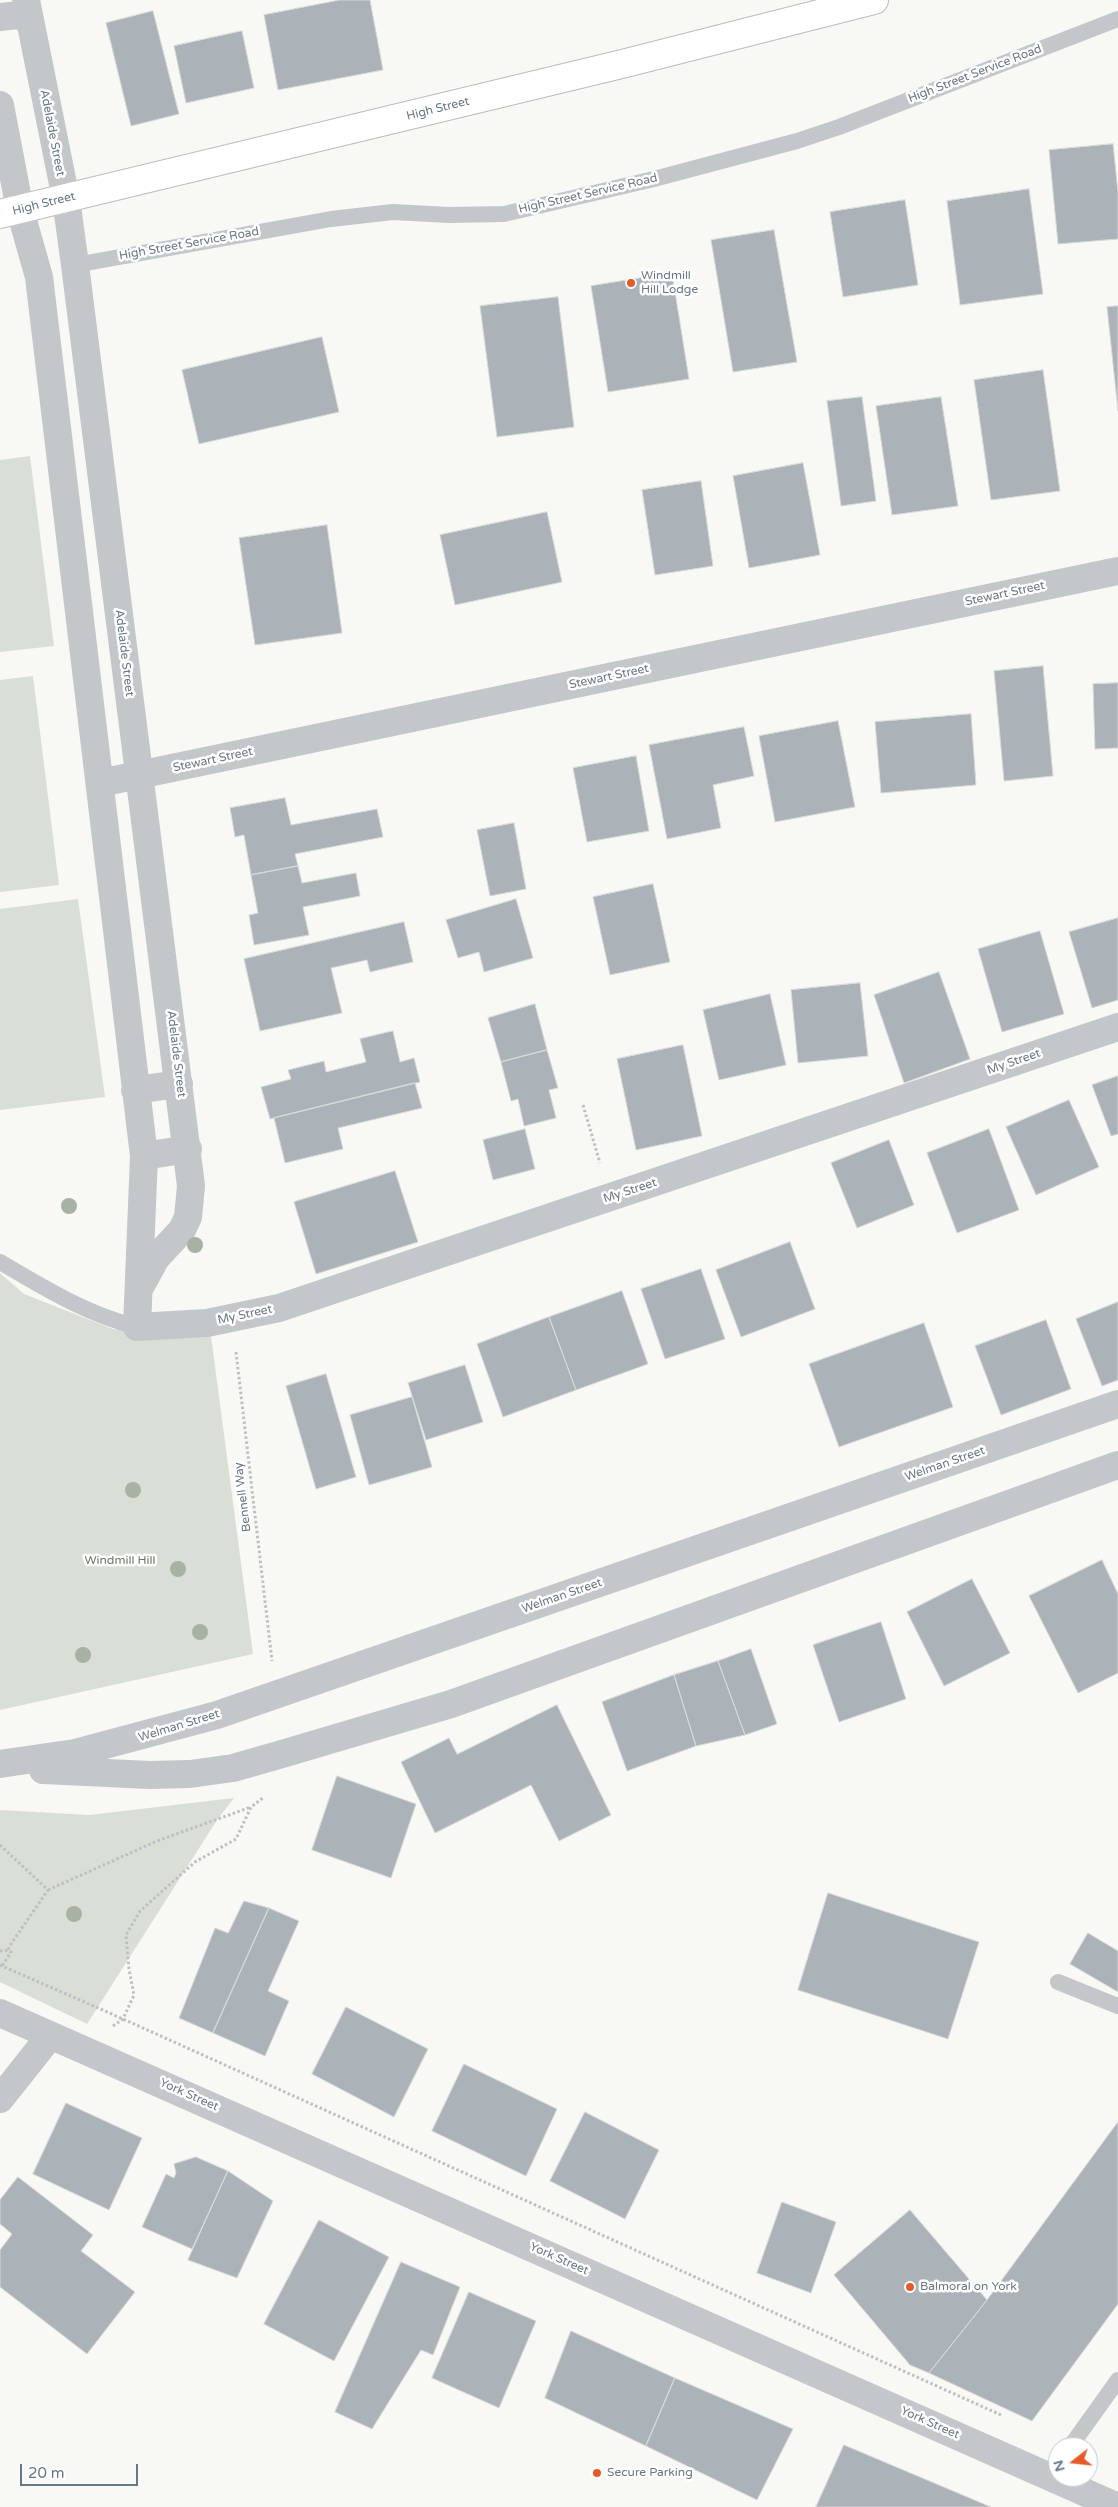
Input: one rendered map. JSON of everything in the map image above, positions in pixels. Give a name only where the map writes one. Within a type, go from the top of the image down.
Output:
[{"type":"main road","name":"High Street","points":[[10,212],[622,64],[874,0]]},
{"type":"street","name":"Adelaide Street","points":[[27,7],[66,198],[188,1148],[191,1186],[188,1217],[177,1236],[156,1258],[146,1272],[138,1292]]},
{"type":"street","points":[[0,17],[27,7]]},
{"type":"street","name":"Adelaide Street","points":[[0,105],[10,212],[38,277],[144,1156],[137,1327]]},
{"type":"street","name":"High Street Service Road","points":[[38,277],[75,265]]},
{"type":"street","points":[[61,465],[100,458]]},
{"type":"street","name":"Stewart Street","points":[[100,783],[1118,571]]},
{"type":"street","points":[[122,977],[165,971]]},
{"type":"street","name":"My Street","points":[[137,1327],[182,1325],[232,1319],[279,1308],[1118,1027]]},
{"type":"street","points":[[135,1090],[179,1084]]},
{"type":"street","points":[[144,1156],[188,1148]]},
{"type":"street","name":"Welman Street","points":[[0,1764],[75,1753],[217,1715],[1118,1404]]},
{"type":"street","points":[[0,1768],[150,1775],[190,1774],[233,1768],[451,1704],[1118,1466]]},
{"type":"street","name":"York Street","points":[[0,2013],[1048,2467]]},
{"type":"street","points":[[0,2099],[50,2036]]},
{"type":"street","name":"York Street","points":[[1083,2487],[1118,2507]]},
{"type":"lane","name":"High Street Service Road","points":[[75,265],[331,219],[393,212],[449,215],[504,214],[654,180],[797,141],[1118,19]]},
{"type":"lane","points":[[0,1262],[73,1304],[115,1321],[137,1327]]},
{"type":"lane","points":[[1058,1982],[1118,2006]]},
{"type":"lane","points":[[1077,2437],[1118,2380]]},
{"type":"path","points":[[583,1105],[610,1198]]},
{"type":"path","name":"Bennell Way","points":[[232,1319],[272,1664]]},
{"type":"path","points":[[0,1951],[8,1950],[48,1890],[158,1841],[251,1807],[271,1790]]},
{"type":"path","points":[[113,2027],[123,2019],[134,1995],[129,1969],[126,1935],[140,1911],[196,1862],[236,1838],[251,1807]]},
{"type":"path","points":[[0,1845],[48,1890]]},
{"type":"path","points":[[8,1950],[11,1952],[1,1966],[123,2019],[1008,2418]]},
{"type":"green space","points":[[30,456],[54,646],[0,652],[0,460]]},
{"type":"green space","points":[[33,676],[59,885],[0,892],[0,680]]},
{"type":"green space","points":[[78,899],[105,1097],[0,1110],[0,909]]},
{"type":"green space","name":"Windmill Hill","points":[[0,1273],[24,1294],[113,1329],[211,1336],[253,1654],[0,1710]]},
{"type":"green space","points":[[234,1798],[217,1820],[87,2024],[0,1982],[0,1810],[89,1815]]},
{"type":"building","points":[[340,0],[370,0],[383,70],[278,90],[264,15]]},
{"type":"building","points":[[153,11],[179,114],[131,126],[106,23]]},
{"type":"building","points":[[242,31],[254,88],[186,103],[174,46]]},
{"type":"building","points":[[1113,144],[1118,192],[1118,239],[1058,244],[1049,150]]},
{"type":"building","points":[[1029,189],[1043,294],[960,305],[947,201]]},
{"type":"building","points":[[905,200],[918,285],[843,297],[830,212]]},
{"type":"building","points":[[774,230],[797,362],[733,372],[711,240]]},
{"type":"building","points":[[672,273],[689,379],[608,392],[591,286]]},
{"type":"building","points":[[558,297],[574,427],[497,437],[480,306]]},
{"type":"building","points":[[1118,306],[1118,411],[1107,307]]},
{"type":"building","points":[[322,337],[339,412],[199,444],[182,370]]},
{"type":"building","points":[[1043,370],[1060,491],[991,500],[974,380]]},
{"type":"building","points":[[862,397],[876,501],[841,506],[827,401]]},
{"type":"building","points":[[941,397],[958,506],[892,515],[876,406]]},
{"type":"building","points":[[803,463],[820,555],[749,568],[733,476]]},
{"type":"building","points":[[701,481],[713,566],[655,575],[642,490]]},
{"type":"building","points":[[547,512],[562,582],[455,605],[440,535]]},
{"type":"building","points":[[327,525],[342,633],[255,645],[239,538]]},
{"type":"building","points":[[1043,666],[1053,776],[1004,781],[994,671]]},
{"type":"building","points":[[1118,683],[1118,748],[1095,749],[1093,684]]},
{"type":"building","points":[[971,714],[976,785],[881,793],[875,722]]},
{"type":"building","points":[[838,721],[855,807],[775,822],[759,736]]},
{"type":"building","points":[[744,727],[754,776],[713,785],[721,828],[667,839],[649,745]]},
{"type":"building","points":[[636,756],[649,831],[587,842],[573,768]]},
{"type":"building","points":[[285,798],[291,825],[377,809],[383,837],[295,854],[298,866],[251,875],[244,835],[235,837],[230,808]]},
{"type":"building","points":[[514,823],[526,889],[490,896],[477,830]]},
{"type":"building","points":[[298,866],[302,883],[356,873],[360,896],[303,907],[309,935],[254,945],[249,915],[258,913],[251,875]]},
{"type":"building","points":[[653,884],[670,962],[610,975],[593,897]]},
{"type":"building","points":[[516,899],[533,958],[484,972],[479,952],[458,958],[446,920]]},
{"type":"building","points":[[1118,918],[1118,1000],[1092,1008],[1069,932]]},
{"type":"building","points":[[404,922],[413,962],[370,972],[367,960],[331,968],[342,1013],[260,1031],[244,959]]},
{"type":"building","points":[[1040,931],[1064,1014],[1002,1032],[978,949]]},
{"type":"building","points":[[939,972],[970,1059],[904,1083],[874,995]]},
{"type":"building","points":[[860,983],[868,1056],[798,1063],[791,990]]},
{"type":"building","points":[[770,994],[786,1065],[719,1080],[703,1010]]},
{"type":"building","points":[[535,1004],[547,1050],[501,1062],[488,1018]]},
{"type":"building","points":[[393,1031],[400,1062],[414,1058],[420,1082],[270,1119],[261,1087],[291,1079],[288,1070],[324,1061],[326,1072],[366,1062],[360,1039]]},
{"type":"building","points":[[683,1045],[702,1136],[636,1150],[617,1059]]},
{"type":"building","points":[[547,1050],[558,1088],[549,1090],[556,1118],[524,1126],[518,1099],[511,1101],[501,1062]]},
{"type":"building","points":[[1118,1076],[1118,1134],[1111,1136],[1092,1085]]},
{"type":"building","points":[[415,1083],[422,1108],[338,1128],[343,1149],[285,1163],[274,1118]]},
{"type":"building","points":[[1069,1100],[1099,1167],[1036,1195],[1006,1127]]},
{"type":"building","points":[[525,1129],[535,1169],[493,1180],[483,1140]]},
{"type":"building","points":[[989,1129],[1019,1210],[957,1233],[927,1153]]},
{"type":"building","points":[[889,1140],[914,1205],[857,1228],[831,1163]]},
{"type":"building","points":[[395,1171],[418,1242],[316,1274],[294,1202]]},
{"type":"building","points":[[790,1242],[815,1309],[741,1337],[716,1270]]},
{"type":"building","points":[[701,1269],[725,1339],[665,1359],[641,1289]]},
{"type":"building","points":[[622,1291],[648,1364],[576,1390],[549,1317]]},
{"type":"building","points":[[1118,1302],[1118,1380],[1102,1386],[1076,1319]]},
{"type":"building","points":[[549,1317],[576,1390],[503,1417],[477,1344]]},
{"type":"building","points":[[1046,1320],[1071,1389],[1001,1415],[975,1346]]},
{"type":"building","points":[[924,1323],[953,1407],[839,1447],[809,1364]]},
{"type":"building","points":[[465,1365],[483,1422],[426,1440],[408,1383]]},
{"type":"building","points":[[326,1374],[356,1477],[316,1489],[286,1386]]},
{"type":"building","points":[[412,1397],[432,1467],[369,1485],[350,1415]]},
{"type":"building","points":[[1102,1560],[1118,1594],[1118,1673],[1078,1693],[1029,1596]]},
{"type":"building","points":[[972,1579],[1010,1653],[944,1686],[907,1612]]},
{"type":"building","points":[[881,1622],[906,1699],[839,1722],[813,1645]]},
{"type":"building","points":[[751,1649],[777,1724],[745,1735],[718,1661]]},
{"type":"building","points":[[718,1661],[745,1735],[696,1746],[674,1675]]},
{"type":"building","points":[[674,1675],[696,1746],[627,1771],[602,1702]]},
{"type":"building","points":[[557,1705],[611,1815],[559,1841],[531,1785],[435,1833],[401,1762],[449,1738],[457,1754]]},
{"type":"building","points":[[337,1776],[416,1804],[391,1878],[312,1850]]},
{"type":"building","points":[[828,1893],[979,1942],[948,2039],[798,1990]]},
{"type":"building","points":[[244,1901],[269,1908],[213,2033],[179,2018],[215,1928],[228,1933]]},
{"type":"building","points":[[269,1908],[299,1921],[268,1991],[289,2001],[265,2056],[213,2033]]},
{"type":"building","points":[[1088,1933],[1118,1951],[1118,1992],[1070,1964]]},
{"type":"building","points":[[346,2007],[428,2049],[394,2117],[312,2074]]},
{"type":"building","points":[[464,2064],[557,2109],[526,2176],[432,2131]]},
{"type":"building","points":[[66,2103],[142,2138],[109,2210],[33,2174]]},
{"type":"building","points":[[585,2112],[659,2150],[625,2219],[550,2181]]},
{"type":"building","points":[[1118,2122],[1118,2304],[1032,2421],[929,2373],[987,2300]]},
{"type":"building","points":[[196,2157],[228,2171],[192,2249],[142,2227],[166,2174],[174,2178],[176,2173],[174,2164]]},
{"type":"building","points":[[228,2171],[273,2201],[237,2278],[188,2260]]},
{"type":"building","points":[[18,2177],[93,2235],[81,2251],[135,2292],[87,2354],[0,2287],[0,2250],[12,2234],[0,2224],[0,2200]]},
{"type":"building","points":[[782,2202],[836,2222],[811,2293],[757,2273]]},
{"type":"building","name":"Balmoral on York","points":[[910,2210],[987,2300],[929,2373],[910,2365],[834,2275]]},
{"type":"building","points":[[319,2220],[389,2257],[334,2361],[264,2324]]},
{"type":"building","points":[[401,2262],[460,2287],[433,2355],[421,2350],[372,2429],[335,2412]]},
{"type":"building","points":[[469,2292],[536,2321],[499,2408],[432,2378]]},
{"type":"building","points":[[571,2331],[675,2378],[646,2446],[545,2398]]},
{"type":"building","points":[[675,2378],[793,2429],[757,2500],[646,2446]]},
{"type":"building","points":[[844,2445],[991,2507],[816,2507]]},
{"type":"place","name":"Windmill Hill Lodge","points":[[631,283]]},
{"type":"place","name":"Balmoral on York","points":[[910,2287]]},
{"type":"place","name":"Secure Parking","points":[[597,2473]]}]
